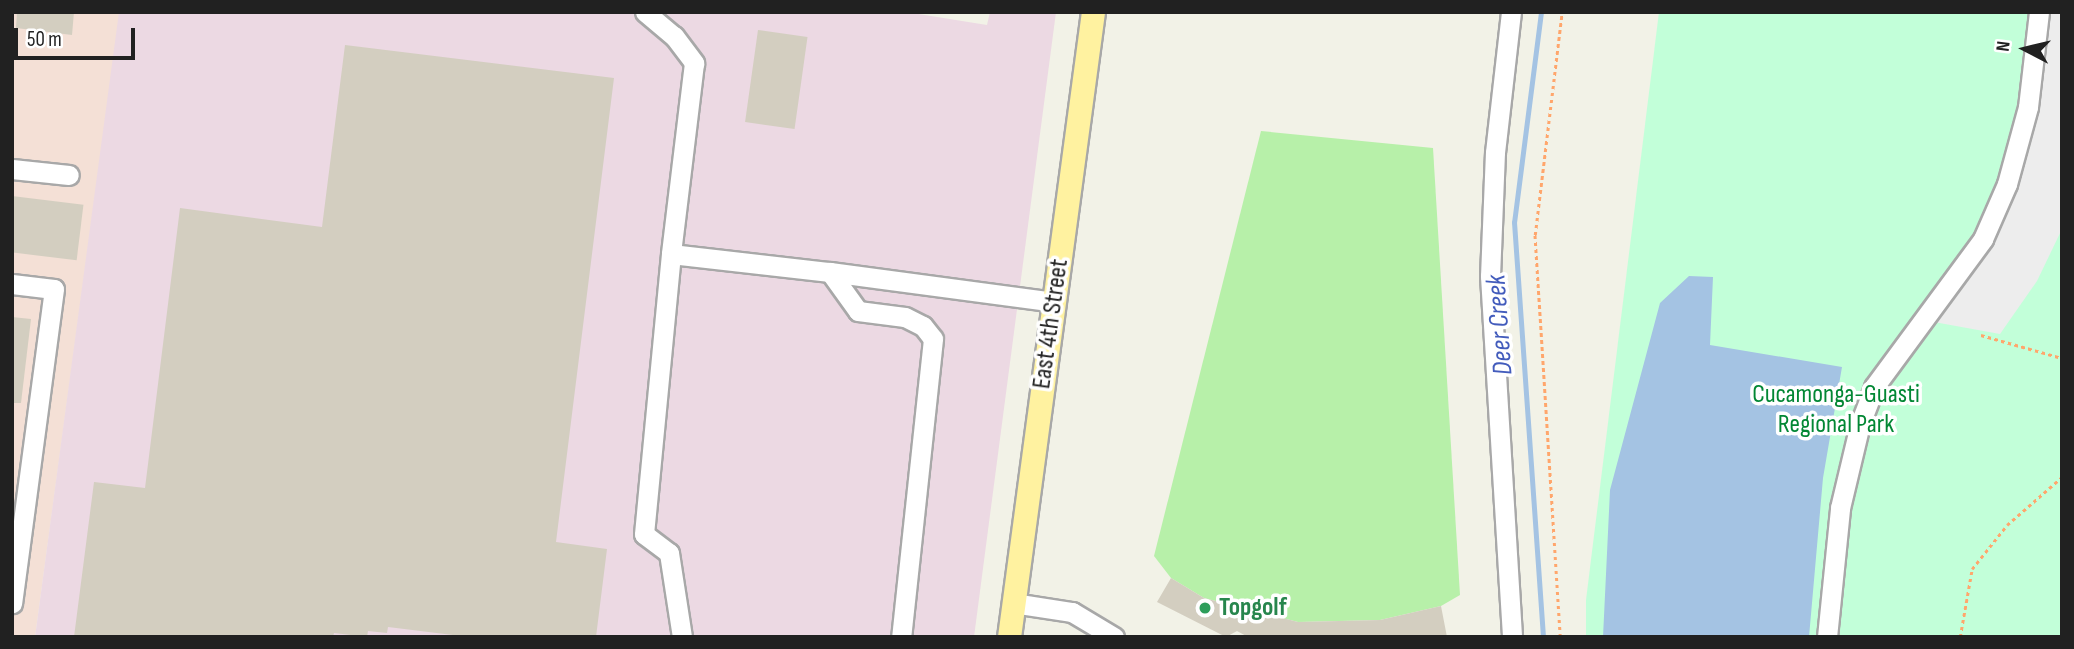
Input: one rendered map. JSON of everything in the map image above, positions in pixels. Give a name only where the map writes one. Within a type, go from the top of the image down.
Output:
[{"type":"main road","name":"East 4th Street","points":[[1009,637],[1093,12]]},
{"type":"lane","points":[[645,12],[674,36],[694,62],[671,254],[644,534],[669,553],[682,637]]},
{"type":"lane","points":[[1511,12],[1495,152],[1490,276],[1512,637]]},
{"type":"lane","points":[[1827,637],[1840,508],[1860,424],[1874,387],[1983,239],[2007,184],[2028,107],[2039,12]]},
{"type":"lane","points":[[12,169],[69,175]]},
{"type":"lane","points":[[671,254],[1054,302]]},
{"type":"lane","points":[[830,272],[858,310],[905,317],[923,326],[933,339],[901,637]]},
{"type":"lane","points":[[12,284],[54,289],[20,481],[12,603]]},
{"type":"lane","points":[[1013,603],[1072,612],[1091,630],[1114,637]]},
{"type":"path","points":[[1560,637],[1535,234],[1562,12]]},
{"type":"path","points":[[1981,335],[2062,358]]},
{"type":"path","points":[[1960,637],[1972,569],[2007,525],[2062,477]]},
{"type":"shaded area","points":[[12,12],[120,12],[35,637],[12,637]]},
{"type":"shaded area","points":[[119,12],[906,12],[987,25],[990,12],[1056,12],[974,637],[35,637]]},
{"type":"shaded area","points":[[2045,12],[2062,12],[2062,229],[2037,281],[2000,334],[1934,322],[1982,260],[2013,197],[2033,115]]},
{"type":"green space","name":"Cucamonga-Guasti Regional Park","points":[[1659,12],[2062,12],[2062,637],[1586,637],[1586,600]]},
{"type":"green space","points":[[1261,131],[1433,148],[1460,595],[1441,606],[1380,620],[1298,622],[1204,598],[1171,578],[1154,556]]},
{"type":"water","points":[[1689,276],[1713,277],[1710,345],[1842,367],[1823,478],[1809,637],[1603,637],[1610,490],[1660,303]]},
{"type":"building","points":[[17,12],[74,12],[72,35],[16,28]]},
{"type":"building","points":[[758,30],[808,37],[795,129],[745,122]]},
{"type":"building","points":[[345,45],[614,78],[556,542],[607,549],[596,637],[469,637],[388,627],[387,633],[368,631],[367,637],[334,633],[333,637],[74,637],[94,482],[145,488],[180,208],[322,227]]},
{"type":"building","points":[[12,196],[83,205],[77,260],[12,252]]},
{"type":"building","points":[[12,317],[31,319],[21,403],[12,403]]},
{"type":"building","name":"Topgolf","points":[[1171,578],[1204,598],[1298,622],[1380,620],[1441,606],[1447,637],[1248,637],[1237,631],[1226,637],[1157,602]]},
{"type":"waterway","name":"Deer Creek","points":[[1541,12],[1514,222],[1543,637]]},
{"type":"place","name":"Topgolf","points":[[1205,608]]}]
